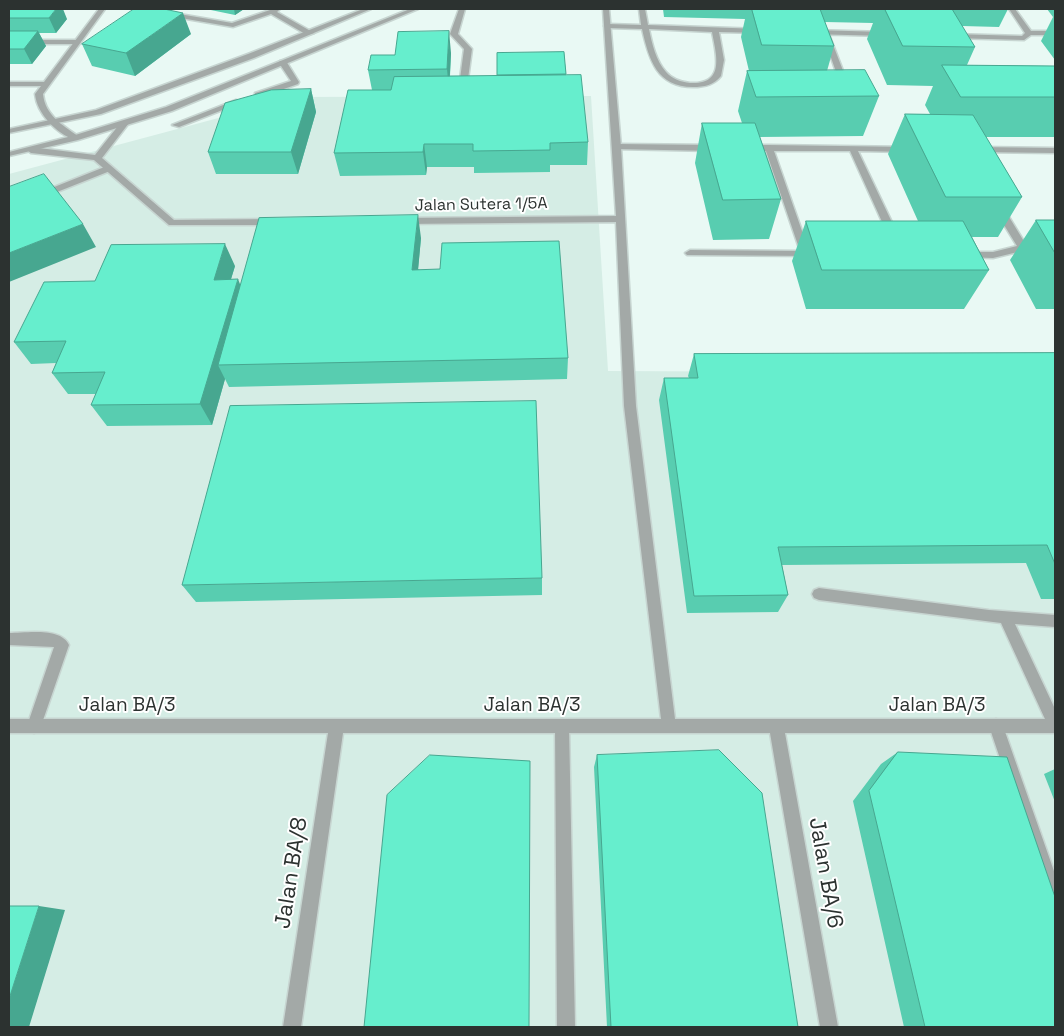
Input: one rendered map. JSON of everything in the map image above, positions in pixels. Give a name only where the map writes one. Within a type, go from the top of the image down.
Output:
[{"type":"street","points":[[75,138],[46,115],[38,104],[39,94],[102,9]]},
{"type":"street","points":[[140,9],[233,25],[274,10],[310,33]]},
{"type":"street","points":[[9,131],[98,112],[310,33],[368,9]]},
{"type":"street","points":[[9,154],[75,138],[169,109],[415,9]]},
{"type":"street","points":[[462,9],[454,34],[468,49],[464,79]]},
{"type":"street","points":[[606,9],[617,147],[630,406],[669,726]]},
{"type":"street","points":[[642,9],[645,27],[657,65],[664,76],[674,82],[689,84],[708,83],[717,77],[720,67],[715,30]]},
{"type":"street","points":[[1012,9],[1029,33]]},
{"type":"street","points":[[608,26],[764,31]]},
{"type":"street","points":[[804,32],[889,34]]},
{"type":"street","points":[[824,32],[845,86]]},
{"type":"street","points":[[950,43],[945,36],[1024,38],[1029,33],[1055,32]]},
{"type":"street","points":[[9,42],[77,42]]},
{"type":"street","points":[[176,126],[295,82],[283,63]]},
{"type":"street","points":[[9,84],[46,84]]},
{"type":"street","points":[[97,158],[126,123]]},
{"type":"street","points":[[617,147],[722,148]]},
{"type":"street","points":[[741,148],[913,150]]},
{"type":"street","points":[[770,148],[805,254]]},
{"type":"street","points":[[853,149],[898,246]]},
{"type":"street","points":[[31,150],[97,158],[172,223],[281,222]]},
{"type":"street","points":[[972,150],[1055,151]]},
{"type":"street","points":[[9,208],[108,168]]},
{"type":"street","points":[[956,255],[993,255],[1027,248],[992,199]]},
{"type":"street","name":"Jalan Sutera 1/5A","points":[[391,221],[620,219]]},
{"type":"street","points":[[690,253],[824,254]]},
{"type":"street","points":[[819,594],[1005,618],[1055,621]]},
{"type":"street","points":[[1005,618],[1055,726]]},
{"type":"street","points":[[9,639],[56,640],[62,645],[34,726]]},
{"type":"street","name":"Jalan BA/3","points":[[9,726],[1055,726]]},
{"type":"street","name":"Jalan BA/8","points":[[292,1027],[337,726]]},
{"type":"street","points":[[562,726],[566,1027]]},
{"type":"street","name":"Jalan BA/6","points":[[776,726],[829,1027]]},
{"type":"street","points":[[996,726],[1055,897]]},
{"type":"shaded area","points":[[591,96],[608,371],[1055,373],[1055,1027],[9,1027],[9,174],[297,97]]},
{"type":"building","points":[[9,9],[56,9],[49,18],[9,18]]},
{"type":"building","points":[[134,9],[164,9],[183,13],[126,53],[82,44]]},
{"type":"building","points":[[752,9],[820,9],[834,46],[762,45]]},
{"type":"building","points":[[885,9],[952,9],[975,47],[903,46]]},
{"type":"building","points":[[9,31],[38,31],[24,49],[9,49]]},
{"type":"building","points":[[449,31],[447,69],[368,70],[371,55],[395,55],[398,32]]},
{"type":"building","points":[[564,52],[566,74],[497,75],[497,53]]},
{"type":"building","points":[[942,65],[1055,66],[1055,97],[961,97]]},
{"type":"building","points":[[865,70],[879,96],[756,97],[747,71]]},
{"type":"building","points":[[581,75],[588,142],[550,143],[550,150],[473,151],[473,144],[424,144],[423,152],[334,153],[348,90],[391,90],[394,77]]},
{"type":"building","points":[[311,89],[291,152],[208,152],[225,103],[271,90]]},
{"type":"building","points":[[905,114],[973,115],[1022,197],[946,197]]},
{"type":"building","points":[[702,123],[755,123],[781,199],[723,200]]},
{"type":"building","points":[[44,174],[83,224],[9,253],[9,187]]},
{"type":"building","points":[[418,215],[412,270],[440,269],[442,243],[559,241],[568,358],[218,365],[259,218]]},
{"type":"building","points":[[1036,220],[1055,220],[1055,253]]},
{"type":"building","points":[[806,221],[963,221],[989,270],[822,270]]},
{"type":"building","points":[[225,244],[214,280],[238,279],[200,404],[91,405],[105,372],[52,373],[66,341],[14,342],[44,282],[95,281],[111,245]]},
{"type":"building","points":[[1055,353],[1055,564],[1047,545],[778,547],[788,595],[694,596],[664,378],[698,378],[694,354]]},
{"type":"building","points":[[536,401],[542,578],[182,585],[230,406]]},
{"type":"building","points":[[719,750],[762,793],[798,1027],[611,1027],[597,755]]},
{"type":"building","points":[[898,752],[1007,757],[1055,897],[1055,1027],[925,1027],[869,791]]},
{"type":"building","points":[[430,755],[530,761],[529,1027],[364,1027],[387,795]]},
{"type":"building","points":[[9,906],[39,906],[9,999]]}]
